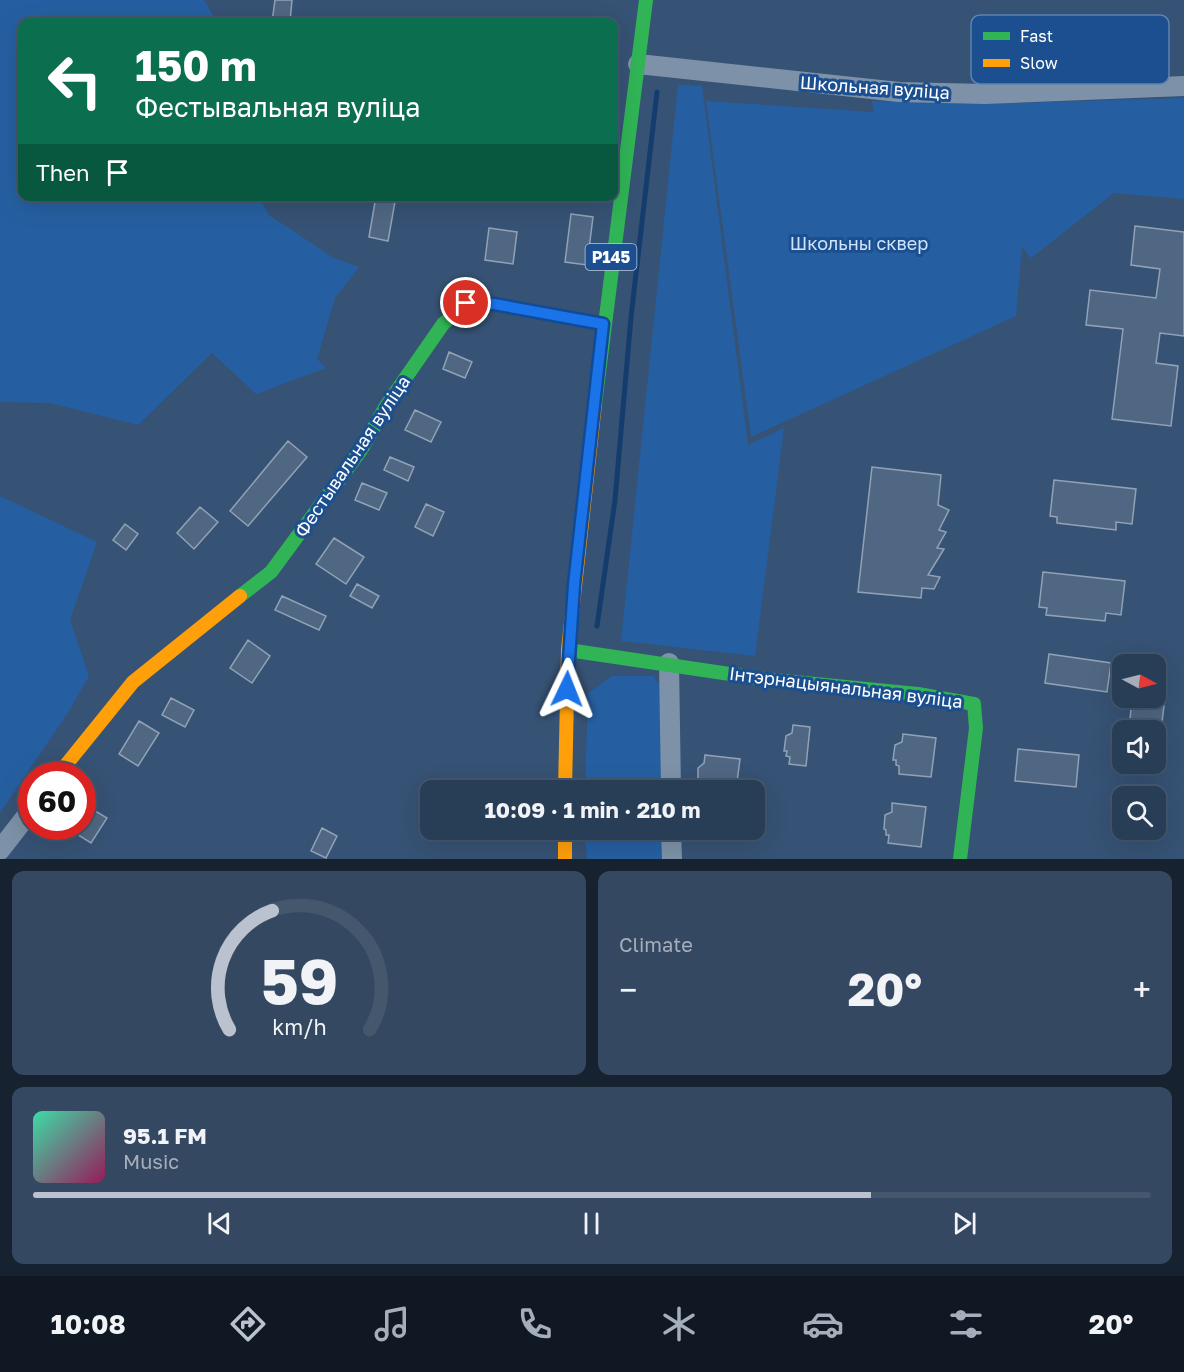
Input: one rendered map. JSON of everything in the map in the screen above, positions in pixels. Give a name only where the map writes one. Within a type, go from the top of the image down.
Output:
[{"type":"street","name":"Р145","points":[[565,780],[568,650],[603,324],[646,0]]},
{"type":"street","name":"Школьная вуліца","points":[[638,64],[899,92],[985,94],[1184,86]]},
{"type":"street","name":"Фестывальная вуліца","points":[[68,762],[133,682],[196,629],[271,572],[361,450],[386,406],[443,324],[466,303],[494,304],[603,324]]},
{"type":"street","name":"Інтэрнацыянальная вуліца","points":[[568,650],[669,663],[764,679],[918,694],[975,704],[976,728],[960,859]]},
{"type":"street","points":[[669,663],[670,780]]},
{"type":"street","points":[[0,850],[18,827]]},
{"type":"street","points":[[564,840],[565,859]]},
{"type":"street","points":[[671,840],[672,859]]},
{"type":"green space","points":[[0,0],[204,0],[215,18],[18,18],[18,201],[261,201],[269,215],[334,258],[359,267],[335,298],[317,359],[326,368],[256,394],[212,353],[138,425],[50,403],[0,402]]},
{"type":"green space","points":[[678,85],[702,86],[748,445],[784,428],[755,656],[621,641]]},
{"type":"green space","name":"Школьны сквер","points":[[1184,98],[1184,199],[1114,193],[1031,258],[1022,247],[1016,316],[751,437],[706,101],[874,112],[872,101],[982,104]]},
{"type":"green space","points":[[0,496],[97,542],[70,620],[89,676],[35,762],[18,762],[18,786],[0,813]]},
{"type":"green space","points":[[612,676],[653,676],[662,688],[662,780],[585,780],[588,693]]},
{"type":"green space","points":[[585,840],[662,840],[662,859],[587,859]]},
{"type":"building","points":[[275,0],[292,0],[290,18],[273,18]]},
{"type":"building","points":[[375,201],[395,201],[388,241],[369,237]]},
{"type":"building","points":[[571,214],[593,217],[587,265],[565,262]]},
{"type":"building","points":[[1135,226],[1184,232],[1184,336],[1160,333],[1156,363],[1178,366],[1171,426],[1112,419],[1123,329],[1086,325],[1090,290],[1156,298],[1160,269],[1131,265]]},
{"type":"building","points":[[489,228],[517,232],[513,264],[485,260]]},
{"type":"building","points":[[449,352],[472,362],[465,378],[443,369]]},
{"type":"building","points":[[415,410],[441,422],[431,442],[405,430]]},
{"type":"building","points":[[288,441],[307,457],[248,526],[230,511]]},
{"type":"building","points":[[390,457],[414,467],[408,481],[384,470]]},
{"type":"building","points":[[872,467],[941,475],[938,505],[949,510],[939,530],[946,532],[937,548],[944,549],[928,575],[940,577],[934,589],[922,588],[921,598],[858,592]]},
{"type":"building","points":[[1054,480],[1136,489],[1132,524],[1116,522],[1116,530],[1057,523],[1057,517],[1050,516]]},
{"type":"building","points":[[362,483],[387,493],[379,510],[355,500]]},
{"type":"building","points":[[426,504],[444,512],[433,536],[415,527]]},
{"type":"building","points":[[200,507],[218,522],[194,549],[177,533]]},
{"type":"building","points":[[125,524],[138,534],[126,550],[113,540]]},
{"type":"building","points":[[334,538],[364,557],[346,584],[316,564]]},
{"type":"building","points":[[1043,572],[1125,581],[1121,615],[1106,613],[1105,621],[1046,615],[1047,608],[1039,607]]},
{"type":"building","points":[[357,584],[379,596],[372,608],[350,596]]},
{"type":"building","points":[[282,596],[326,616],[319,630],[275,610]]},
{"type":"building","points":[[248,640],[270,656],[252,683],[230,668]]},
{"type":"building","points":[[1049,654],[1111,663],[1107,692],[1045,683]]},
{"type":"building","points":[[171,698],[194,710],[185,727],[162,715]]},
{"type":"building","points":[[1131,708],[1164,708],[1162,720],[1130,720]]},
{"type":"building","points":[[139,721],[159,733],[138,766],[119,754]]},
{"type":"building","points":[[793,725],[810,727],[806,766],[789,764],[790,757],[786,756],[787,751],[784,751],[786,736],[792,733]]},
{"type":"building","points":[[903,734],[936,738],[931,777],[899,774],[899,766],[896,765],[896,760],[893,760],[895,745],[902,742]]},
{"type":"building","points":[[1018,749],[1079,755],[1076,787],[1015,781]]},
{"type":"building","points":[[705,755],[740,759],[737,780],[698,780],[698,768],[704,763]]},
{"type":"building","points":[[892,803],[926,807],[921,847],[888,843],[889,835],[886,835],[884,829],[885,815],[892,812]]},
{"type":"building","points":[[96,811],[107,818],[96,835]]},
{"type":"building","points":[[322,828],[337,836],[326,858],[311,851]]},
{"type":"waterway","points":[[597,626],[615,500],[631,317],[657,92]]},
{"type":"traffic: fast","points":[[595,404],[646,0]]},
{"type":"traffic: fast","points":[[240,596],[271,572],[361,450],[386,406],[443,324],[466,303],[494,304],[603,324]]},
{"type":"traffic: fast","points":[[568,650],[764,679],[918,694],[974,704],[976,728],[960,859]]},
{"type":"traffic: slow","points":[[565,780],[568,650],[595,404]]},
{"type":"traffic: slow","points":[[68,762],[133,682],[240,596]]},
{"type":"traffic: slow","points":[[565,840],[565,859]]},
{"type":"route","points":[[466,303],[494,304],[603,324],[574,585],[567,689]]}]
